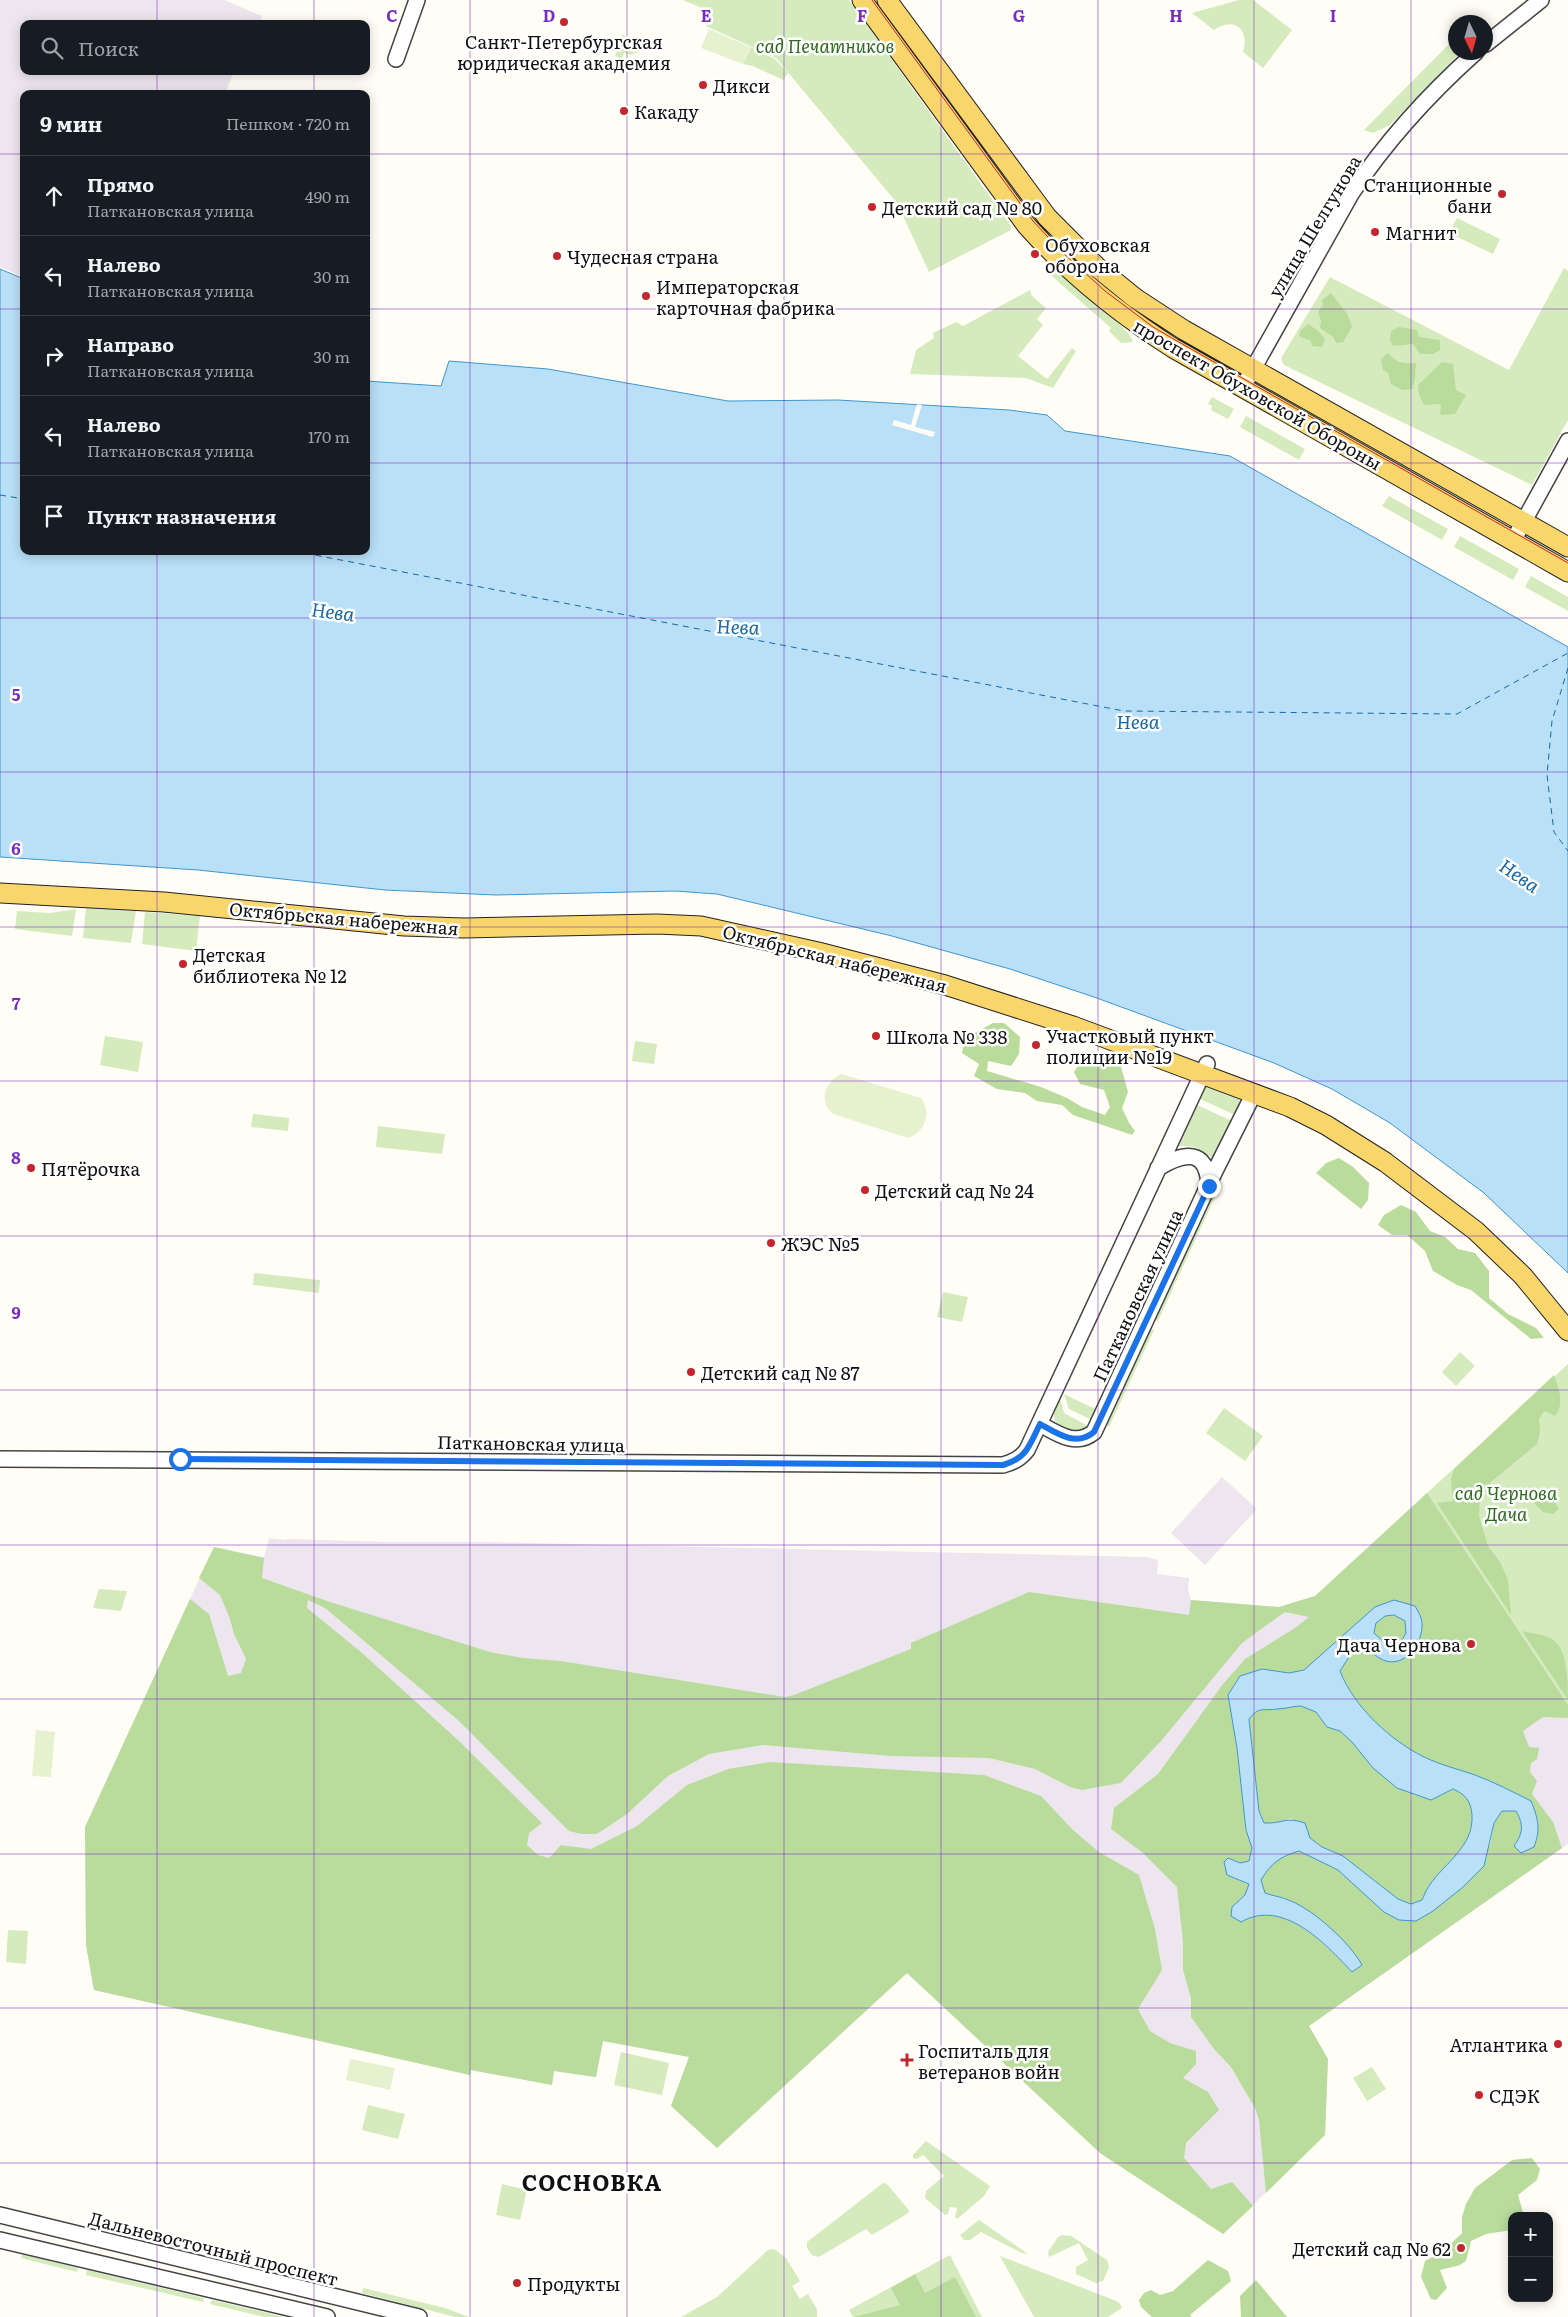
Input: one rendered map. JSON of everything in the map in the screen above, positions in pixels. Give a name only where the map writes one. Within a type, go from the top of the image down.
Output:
[{"type":"main road","name":"проспект Обуховской Обороны","points":[[862,0],[1006,200],[1050,251],[1122,313],[1148,332],[1242,387],[1568,572]]},
{"type":"main road","name":"проспект Обуховской Обороны","points":[[887,0],[1023,188],[1063,234],[1098,268],[1154,311],[1568,547]]},
{"type":"main road","name":"Октябрьская набережная","points":[[0,881],[161,890],[434,915],[499,916],[657,912],[704,914],[782,930],[973,980],[1077,1014],[1254,1093],[1290,1107],[1350,1139],[1454,1213],[1504,1257],[1550,1307],[1568,1331]]},
{"type":"main road","name":"Октябрьская набережная","points":[[0,893],[164,902],[404,926],[464,928],[657,924],[701,926],[818,952],[944,985],[1205,1070],[1290,1094],[1331,1113],[1362,1132],[1464,1205],[1530,1266],[1568,1311]]},
{"type":"street","points":[[396,59],[417,0]]},
{"type":"street","points":[[1493,38],[1541,0]]},
{"type":"street","name":"улица Шелгунова","points":[[1242,387],[1367,170],[1411,116],[1468,60]]},
{"type":"street","points":[[1513,541],[1568,441]]},
{"type":"street","name":"Паткановская улица","points":[[0,1459],[1003,1465],[1021,1458],[1027,1450],[1205,1070]]},
{"type":"street","name":"Паткановская улица","points":[[1040,1424],[1068,1438],[1078,1440],[1087,1438],[1094,1432],[1254,1093]]},
{"type":"street","points":[[1158,1168],[1173,1159],[1192,1155],[1203,1165],[1208,1176],[1209,1186]]},
{"type":"street","name":"Дальневосточный проспект","points":[[0,2215],[419,2317]]},
{"type":"street","points":[[0,2240],[326,2317]]},
{"type":"shaded area","points":[[0,0],[224,0],[262,16],[260,20],[20,20],[20,75],[232,75],[227,90],[20,90],[20,275],[0,267]]},
{"type":"shaded area","points":[[1222,1477],[1257,1509],[1205,1565],[1171,1533]]},
{"type":"shaded area","points":[[1427,1493],[1568,1705],[1568,1844],[1309,2026],[1328,2059],[1325,2135],[1223,2234],[1100,2153],[907,1973],[717,2148],[671,2106],[689,2057],[603,2041],[596,2077],[554,2071],[552,2085],[471,2070],[470,2075],[94,1990],[86,1945],[85,1827],[214,1547],[264,1557],[269,1538],[284,1540],[483,1542],[1147,1557],[1158,1560],[1157,1574],[1189,1578],[1188,1588],[1191,1600],[1279,1607],[1316,1596]]},
{"type":"green space","name":"сад Печатников","points":[[683,0],[849,0],[1011,226],[1011,230],[929,272],[897,203],[776,58],[706,26],[708,21],[702,15],[702,8]]},
{"type":"green space","points":[[1239,0],[1253,0],[1292,30],[1263,68],[1243,52],[1244,37],[1239,27],[1228,24],[1214,30],[1192,13]]},
{"type":"green space","points":[[709,29],[750,47],[743,64],[701,48]]},
{"type":"green space","points":[[622,35],[652,47],[630,55],[624,53],[622,59],[615,56]]},
{"type":"green space","points":[[1448,45],[1448,60],[1453,60],[1390,125],[1373,133],[1364,130]]},
{"type":"green space","points":[[751,47],[775,59],[788,73],[783,80],[753,66],[743,64]]},
{"type":"green space","points":[[1457,218],[1500,239],[1493,254],[1449,233]]},
{"type":"green space","points":[[1051,267],[1121,325],[1133,342],[1121,343],[1109,331],[1111,328],[1045,270]]},
{"type":"green space","points":[[1564,268],[1568,271],[1568,420],[1532,485],[1284,365],[1281,358],[1330,277],[1509,370]]},
{"type":"green space","points":[[1030,290],[1032,296],[1046,308],[1037,319],[1043,325],[1018,356],[1047,379],[1072,348],[1076,351],[1053,388],[1026,378],[910,374],[916,350],[934,338],[933,333],[956,322],[963,326]]},
{"type":"green space","points":[[1331,293],[1348,315],[1352,327],[1343,342],[1336,343],[1333,337],[1320,328],[1321,321],[1318,312],[1323,305],[1322,300]]},
{"type":"green space","points":[[1308,324],[1325,339],[1322,347],[1312,346],[1311,341],[1299,336],[1300,331]]},
{"type":"green space","points":[[1399,327],[1417,330],[1419,337],[1440,340],[1440,350],[1433,354],[1420,354],[1413,344],[1393,346],[1390,340],[1391,331]]},
{"type":"green space","points":[[1388,353],[1400,362],[1416,363],[1412,389],[1402,390],[1391,384],[1388,373],[1383,370],[1381,359]]},
{"type":"green space","points":[[1442,362],[1453,364],[1456,390],[1466,395],[1455,414],[1440,415],[1441,404],[1424,405],[1419,395],[1418,385]]},
{"type":"green space","points":[[1212,397],[1234,409],[1228,419],[1211,410],[1212,406],[1208,404]]},
{"type":"green space","points":[[1246,416],[1305,449],[1299,460],[1240,427]]},
{"type":"green space","points":[[1389,496],[1448,529],[1442,540],[1382,506]]},
{"type":"green space","points":[[1460,536],[1519,569],[1513,580],[1454,547]]},
{"type":"green space","points":[[1531,576],[1568,597],[1568,611],[1525,587]]},
{"type":"green space","points":[[86,908],[136,911],[131,943],[83,938]]},
{"type":"green space","points":[[76,909],[72,936],[15,929],[17,911],[50,913]]},
{"type":"green space","points":[[145,912],[200,916],[196,951],[142,944]]},
{"type":"green space","points":[[993,1023],[1004,1023],[1020,1037],[1019,1054],[1011,1066],[988,1061],[987,1071],[1041,1087],[1067,1098],[1082,1107],[1105,1115],[1110,1107],[1104,1090],[1080,1084],[1074,1072],[1087,1052],[1103,1053],[1120,1063],[1128,1092],[1122,1108],[1135,1131],[1132,1135],[1073,1115],[1062,1105],[1037,1101],[1025,1093],[997,1089],[974,1076],[979,1064],[962,1053],[965,1038]]},
{"type":"green space","points":[[105,1036],[143,1042],[138,1072],[100,1065]]},
{"type":"green space","points":[[635,1041],[657,1044],[654,1064],[632,1061]]},
{"type":"green space","points":[[841,1074],[921,1098],[926,1109],[926,1115],[919,1132],[908,1138],[833,1114],[826,1104],[825,1092],[835,1077]]},
{"type":"green space","points":[[1206,1086],[1240,1097],[1239,1107],[1235,1115],[1198,1098]]},
{"type":"green space","points":[[1195,1104],[1232,1121],[1214,1159],[1195,1147],[1180,1146],[1177,1143]]},
{"type":"green space","points":[[253,1114],[289,1118],[288,1131],[251,1127]]},
{"type":"green space","points":[[378,1126],[445,1134],[442,1154],[376,1147]]},
{"type":"green space","points":[[1339,1158],[1353,1167],[1369,1183],[1368,1200],[1361,1209],[1316,1173],[1326,1163]]},
{"type":"green space","points":[[1217,1181],[1222,1182],[1158,1321],[1155,1320],[1154,1317]]},
{"type":"green space","points":[[1401,1205],[1416,1212],[1430,1231],[1445,1237],[1458,1249],[1475,1253],[1489,1271],[1489,1298],[1508,1314],[1536,1328],[1544,1338],[1531,1339],[1471,1290],[1457,1285],[1433,1271],[1425,1251],[1407,1235],[1392,1235],[1378,1225],[1384,1215]]},
{"type":"green space","points":[[254,1273],[320,1280],[319,1293],[253,1285]]},
{"type":"green space","points":[[943,1292],[968,1297],[962,1322],[937,1317]]},
{"type":"green space","points":[[1149,1329],[1154,1330],[1109,1427],[1105,1425]]},
{"type":"green space","points":[[1460,1352],[1475,1366],[1456,1386],[1442,1372]]},
{"type":"green space","name":"сад Чернова Дача","points":[[1568,1364],[1568,1705],[1427,1493]]},
{"type":"green space","points":[[1554,1375],[1560,1396],[1558,1411],[1555,1416],[1544,1411],[1539,1419],[1540,1432],[1537,1444],[1492,1481],[1480,1499],[1479,1516],[1488,1546],[1500,1562],[1508,1580],[1511,1615],[1437,1503],[1453,1501],[1451,1479],[1454,1469]]},
{"type":"green space","points":[[1064,1394],[1097,1410],[1092,1420],[1069,1409]]},
{"type":"green space","points":[[1059,1395],[1064,1413],[1090,1427],[1077,1433],[1059,1428],[1054,1412]]},
{"type":"green space","points":[[1224,1408],[1263,1436],[1245,1461],[1206,1433]]},
{"type":"green space","points":[[1537,1492],[1553,1498],[1559,1509],[1553,1514],[1543,1512],[1530,1499]]},
{"type":"green space","points":[[1427,1493],[1568,1705],[1568,1718],[1543,1717],[1523,1731],[1529,1747],[1539,1748],[1537,1759],[1531,1763],[1530,1772],[1537,1781],[1532,1794],[1553,1822],[1562,1848],[1309,2026],[1328,2059],[1325,2135],[1266,2193],[1259,2120],[1255,2108],[1231,2067],[1214,2049],[1191,2017],[1191,1998],[1183,1970],[1183,1942],[1177,1887],[1143,1853],[1111,1829],[1114,1808],[1158,1774],[1223,1684],[1245,1659],[1295,1628],[1309,1617],[1285,1612],[1242,1643],[1161,1741],[1121,1783],[1082,1790],[1070,1787],[1035,1769],[989,1758],[891,1756],[763,1745],[709,1754],[668,1776],[627,1814],[597,1834],[581,1834],[569,1831],[459,1721],[325,1608],[308,1600],[307,1608],[361,1652],[459,1741],[542,1823],[529,1833],[527,1845],[538,1855],[549,1858],[561,1845],[591,1849],[637,1826],[687,1785],[728,1769],[770,1762],[984,1775],[1041,1796],[1073,1830],[1099,1852],[1139,1875],[1155,1929],[1162,1970],[1138,2009],[1150,2031],[1170,2043],[1196,2051],[1196,2064],[1183,2078],[1208,2092],[1219,2110],[1186,2143],[1184,2158],[1211,2189],[1232,2182],[1253,2206],[1223,2234],[1100,2153],[907,1973],[717,2148],[671,2106],[689,2057],[603,2041],[596,2077],[554,2071],[552,2085],[471,2070],[470,2075],[94,1990],[86,1945],[85,1827],[190,1599],[209,1614],[228,1676],[241,1673],[246,1659],[234,1634],[220,1595],[199,1578],[214,1547],[264,1558],[262,1578],[330,1602],[490,1652],[523,1658],[561,1661],[785,1697],[911,1649],[911,1643],[1029,1592],[1189,1615],[1191,1600],[1279,1607],[1315,1596]],"holes":[[[1394,1600],[1421,1635],[1384,1661],[1364,1646],[1351,1654],[1340,1671],[1346,1684],[1364,1710],[1386,1732],[1411,1750],[1430,1760],[1482,1778],[1531,1801],[1521,1853],[1514,1846],[1521,1829],[1519,1816],[1516,1811],[1502,1811],[1494,1823],[1490,1845],[1463,1887],[1433,1911],[1355,1884],[1338,1870],[1299,1850],[1277,1861],[1261,1880],[1265,1893],[1292,1901],[1330,1931],[1357,1958],[1361,1965],[1352,1972],[1316,1937],[1302,1927],[1272,1916],[1257,1916],[1241,1922],[1232,1907],[1245,1895],[1249,1884],[1227,1875],[1228,1858],[1240,1863],[1249,1861],[1252,1848],[1246,1830],[1237,1748],[1228,1696],[1262,1669],[1289,1673],[1304,1670]]]},
{"type":"green space","points":[[99,1589],[127,1591],[121,1611],[93,1608]]},
{"type":"green space","points":[[1394,1615],[1405,1621],[1406,1633],[1401,1642],[1385,1643],[1374,1633],[1376,1623],[1385,1616]]},
{"type":"green space","points":[[1522,1631],[1549,1637],[1561,1650],[1566,1666],[1568,1700]]},
{"type":"green space","points":[[1301,1706],[1316,1712],[1327,1727],[1340,1731],[1352,1742],[1373,1768],[1431,1800],[1453,1789],[1461,1793],[1469,1802],[1472,1815],[1468,1836],[1457,1854],[1429,1886],[1422,1900],[1411,1904],[1398,1899],[1343,1856],[1322,1847],[1310,1838],[1291,1818],[1276,1824],[1264,1823],[1259,1811],[1249,1719],[1256,1712],[1262,1710]]},
{"type":"green space","points":[[36,1730],[55,1732],[51,1777],[32,1776]]},
{"type":"green space","points":[[8,1930],[28,1931],[26,1964],[6,1962]]},
{"type":"green space","points":[[621,2052],[669,2063],[662,2095],[614,2085]]},
{"type":"green space","points":[[350,2059],[395,2068],[390,2090],[346,2080]]},
{"type":"green space","points":[[1372,2067],[1386,2089],[1367,2101],[1353,2078]]},
{"type":"green space","points":[[368,2105],[405,2114],[398,2139],[362,2130]]},
{"type":"green space","points":[[926,2141],[990,2186],[984,2196],[957,2219],[955,2217],[957,2208],[950,2207],[948,2214],[945,2215],[925,2198],[926,2191],[944,2176],[923,2155],[917,2159],[913,2158],[913,2155]]},
{"type":"green space","points":[[1532,2158],[1540,2169],[1537,2180],[1518,2195],[1523,2212],[1508,2212],[1508,2231],[1486,2234],[1471,2241],[1466,2261],[1460,2265],[1440,2270],[1447,2288],[1436,2300],[1431,2299],[1421,2277],[1425,2261],[1442,2252],[1462,2233],[1462,2217],[1466,2204],[1475,2188],[1512,2160]]},
{"type":"green space","points":[[883,2183],[887,2184],[909,2212],[872,2235],[866,2229],[819,2257],[812,2255],[807,2248],[807,2242]]},
{"type":"green space","points":[[502,2184],[527,2190],[520,2220],[496,2215]]},
{"type":"green space","points":[[979,2220],[1028,2254],[1022,2253],[981,2232],[970,2240],[964,2240],[960,2235]]},
{"type":"green space","points":[[1062,2235],[1071,2236],[1107,2260],[1109,2267],[1103,2281],[1096,2283],[1076,2274],[1076,2267],[1088,2260],[1079,2243],[1049,2257],[1048,2252],[1058,2237]]},
{"type":"green space","points":[[774,2249],[786,2258],[800,2281],[792,2286],[800,2299],[808,2294],[817,2309],[817,2317],[681,2317],[717,2297],[768,2250]]},
{"type":"green space","points":[[22,2254],[78,2268],[77,2272],[21,2258]]},
{"type":"green space","points":[[950,2255],[982,2317],[853,2317],[849,2310]]},
{"type":"green space","points":[[1000,2256],[1119,2302],[1122,2308],[1108,2317],[1034,2317]]},
{"type":"green space","points":[[1208,2260],[1228,2271],[1231,2281],[1190,2315],[1192,2317],[1152,2317],[1141,2307],[1139,2300],[1144,2293],[1151,2290],[1160,2295],[1173,2291]]},
{"type":"green space","points":[[87,2270],[204,2298],[203,2302],[86,2275]]},
{"type":"green space","points":[[915,2274],[925,2293],[955,2277],[976,2317],[854,2317],[900,2305],[891,2288]]},
{"type":"green space","points":[[1256,2280],[1287,2317],[1241,2317],[1240,2296]]},
{"type":"green space","points":[[363,2288],[445,2308],[469,2317],[455,2317],[362,2293]]},
{"type":"green space","points":[[212,2300],[285,2317],[264,2317],[210,2304]]},
{"type":"water","name":"Нева","points":[[0,269],[20,277],[20,555],[370,555],[370,381],[441,386],[449,361],[548,369],[728,401],[838,400],[1009,410],[1047,415],[1065,431],[1230,456],[1568,647],[1568,1273],[1484,1193],[1390,1123],[1332,1089],[1274,1063],[1094,997],[1010,969],[892,936],[717,894],[675,891],[496,895],[385,890],[198,870],[0,857]]},
{"type":"water","points":[[1394,1600],[1415,1606],[1421,1619],[1422,1631],[1416,1646],[1405,1658],[1399,1661],[1383,1660],[1364,1647],[1351,1654],[1340,1671],[1354,1697],[1386,1732],[1411,1750],[1436,1762],[1475,1775],[1531,1801],[1537,1818],[1538,1829],[1534,1847],[1521,1853],[1514,1846],[1521,1829],[1519,1816],[1516,1811],[1502,1811],[1494,1823],[1484,1866],[1463,1887],[1433,1911],[1416,1921],[1399,1920],[1384,1912],[1338,1870],[1299,1851],[1277,1861],[1261,1880],[1265,1893],[1288,1900],[1311,1912],[1341,1938],[1362,1965],[1352,1972],[1316,1937],[1302,1927],[1287,1920],[1272,1916],[1257,1916],[1241,1922],[1231,1916],[1232,1907],[1245,1895],[1249,1884],[1227,1875],[1224,1862],[1228,1858],[1240,1863],[1249,1861],[1252,1848],[1246,1830],[1237,1748],[1228,1695],[1240,1676],[1262,1669],[1289,1673],[1304,1670],[1375,1607]],"holes":[[[1394,1615],[1405,1621],[1406,1633],[1401,1642],[1385,1643],[1374,1633],[1376,1623],[1385,1616]],[[1301,1706],[1316,1712],[1327,1727],[1340,1731],[1352,1742],[1373,1768],[1397,1788],[1431,1800],[1453,1789],[1461,1793],[1469,1802],[1472,1815],[1468,1836],[1457,1854],[1429,1886],[1422,1900],[1411,1904],[1398,1899],[1343,1856],[1322,1847],[1310,1838],[1305,1823],[1293,1820],[1264,1823],[1259,1811],[1249,1719],[1256,1712],[1262,1710]]]},
{"type":"pier","points":[[917,404],[922,405],[915,427],[935,432],[933,437],[892,425],[894,420],[911,425]]},
{"type":"ferry route","points":[[0,495],[20,498]]},
{"type":"ferry route","points":[[315,555],[1124,711],[1457,714],[1568,653]]},
{"type":"ferry route","points":[[1568,668],[1552,721],[1547,775],[1554,832],[1568,851]]},
{"type":"tram line","points":[[872,0],[1033,221],[1062,252],[1105,291],[1153,327],[1568,563]]},
{"type":"place","name":"Санкт-Петербургская юридическая академия","points":[[564,22]]},
{"type":"place","name":"Дикси","points":[[703,85]]},
{"type":"place","name":"Какаду","points":[[624,111]]},
{"type":"place","name":"Станционные бани","points":[[1502,194]]},
{"type":"place","name":"Детский сад № 80","points":[[872,207]]},
{"type":"place","name":"Магнит","points":[[1375,232]]},
{"type":"place","name":"Обуховская оборона","points":[[1035,254]]},
{"type":"place","name":"Чудесная страна","points":[[557,256]]},
{"type":"place","name":"Императорская карточная фабрика","points":[[646,296]]},
{"type":"place","name":"Детская библиотека № 12","points":[[183,964]]},
{"type":"place","name":"Школа № 338","points":[[876,1036]]},
{"type":"place","name":"Участковый пункт полиции №19","points":[[1036,1045]]},
{"type":"place","name":"Пятёрочка","points":[[31,1168]]},
{"type":"place","name":"Детский сад № 24","points":[[865,1190]]},
{"type":"place","name":"ЖЭС №5","points":[[771,1243]]},
{"type":"place","name":"Детский сад № 87","points":[[691,1372]]},
{"type":"place","name":"Дача Чернова","points":[[1471,1644]]},
{"type":"place","name":"Атлантика","points":[[1558,2044]]},
{"type":"place","name":"Госпиталь для ветеранов войн","points":[[907,2060]]},
{"type":"place","name":"СДЭК","points":[[1479,2095]]},
{"type":"place","name":"Детский сад № 62","points":[[1461,2248]]},
{"type":"place","name":"Продукты","points":[[517,2283]]},
{"type":"district","name":"СОСНОВКА","points":[[592,2181]]},
{"type":"route","points":[[180,1459],[1003,1465],[1021,1458],[1040,1424],[1068,1438],[1078,1440],[1087,1438],[1094,1432],[1209,1186]]}]
